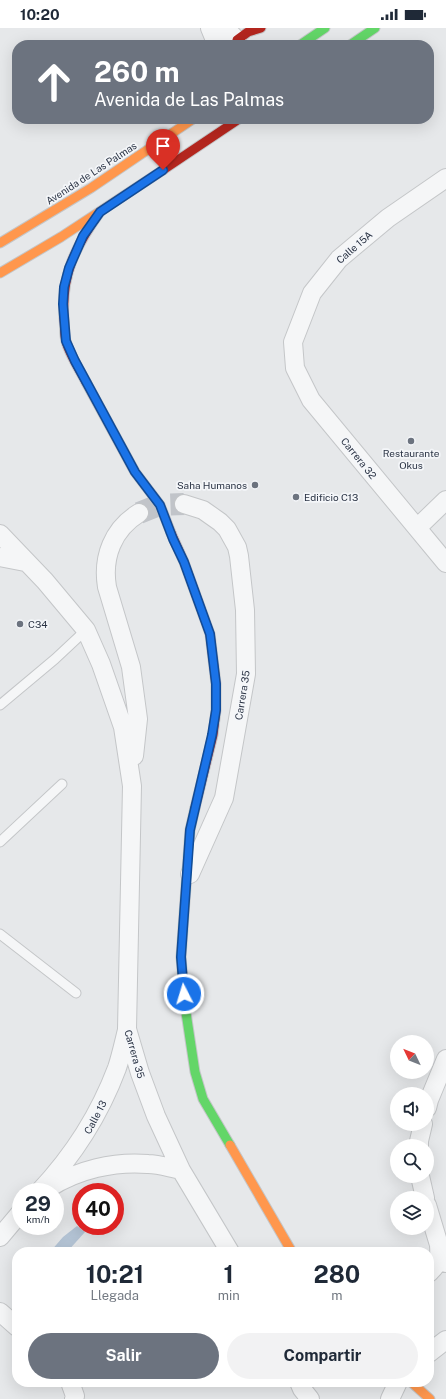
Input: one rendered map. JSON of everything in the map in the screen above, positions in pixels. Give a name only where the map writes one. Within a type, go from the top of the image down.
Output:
[{"type":"street","points":[[210,28],[215,40]]},
{"type":"street","points":[[233,38],[250,30],[261,28]]},
{"type":"street","points":[[307,40],[325,28]]},
{"type":"street","points":[[357,40],[375,28]]},
{"type":"street","name":"Avenida de Las Palmas","points":[[0,243],[91,188],[186,124]]},
{"type":"street","points":[[0,273],[100,212],[232,124]]},
{"type":"street","name":"Calle 15A","points":[[293,342],[312,293],[339,259],[388,218],[446,178]]},
{"type":"street","name":"Carrera 35","points":[[100,212],[83,236],[69,268],[64,287],[63,304],[66,341],[75,361],[135,472],[160,505],[173,539],[184,562],[210,634],[216,684],[216,710],[212,735],[190,830],[181,957],[182,982],[195,1072],[203,1099],[289,1247]]},
{"type":"street","name":"Carrera 32","points":[[293,342],[295,368],[311,400],[446,564]]},
{"type":"street","points":[[417,528],[446,500]]},
{"type":"street","name":"Carrera 35","points":[[184,504],[203,510],[220,522],[237,547],[245,610],[246,674],[224,798],[186,882]]},
{"type":"street","name":"Carrera 35","points":[[139,513],[125,523],[111,544],[107,555],[105,576],[131,668],[138,719],[132,786],[127,1029],[140,1073],[156,1116],[181,1170],[227,1247]]},
{"type":"street","name":"Carrera 35","points":[[0,534],[25,562],[45,581],[86,630],[101,664],[123,727],[132,786]]},
{"type":"street","points":[[0,557],[25,562]]},
{"type":"street","name":"Calle 13","points":[[47,1183],[83,1138],[102,1104],[117,1067],[127,1029]]},
{"type":"street","points":[[434,1088],[446,1059]]},
{"type":"street","points":[[56,1183],[87,1170],[117,1164],[148,1164],[181,1170]]},
{"type":"street","points":[[0,1237],[12,1223]]},
{"type":"street","points":[[434,1228],[446,1263]]},
{"type":"street","points":[[434,1268],[437,1265],[440,1256],[439,1245]]},
{"type":"street","points":[[0,1312],[12,1323]]},
{"type":"street","points":[[434,1349],[446,1340]]},
{"type":"street","points":[[301,1387],[310,1399]]},
{"type":"street","points":[[390,1399],[396,1387]]},
{"type":"street","points":[[417,1387],[430,1399]]},
{"type":"lane","points":[[0,705],[55,659],[86,630]]},
{"type":"lane","points":[[0,842],[62,784]]},
{"type":"lane","points":[[0,934],[76,993]]},
{"type":"water","points":[[72,1230],[72,1235],[82,1235],[72,1247],[54,1247]]},
{"type":"tunnel","points":[[139,513],[159,505],[184,504]]},
{"type":"traffic: fast","points":[[307,40],[325,28]]},
{"type":"traffic: fast","points":[[357,40],[375,28]]},
{"type":"traffic: fast","points":[[195,808],[190,830],[181,957],[185,1006],[195,1072],[203,1099],[230,1145]]},
{"type":"traffic: slow","points":[[0,243],[91,188],[186,124]]},
{"type":"traffic: slow","points":[[0,273],[61,237],[163,170]]},
{"type":"traffic: slow","points":[[86,382],[135,472],[160,505],[171,533]]},
{"type":"traffic: slow","points":[[230,1145],[289,1247]]},
{"type":"traffic: slow","points":[[417,1387],[430,1399]]},
{"type":"traffic: jam","points":[[237,40],[248,32],[261,28]]},
{"type":"traffic: jam","points":[[163,170],[232,124]]},
{"type":"traffic: jam","points":[[86,382],[67,346],[65,338],[65,289],[67,275],[77,250],[83,237],[100,212]]},
{"type":"traffic: jam","points":[[171,533],[184,562],[210,634],[216,684],[216,710],[213,735],[195,808]]},
{"type":"place","name":"Restaurante Okus","points":[[411,441]]},
{"type":"place","name":"Saha Humanos","points":[[255,485]]},
{"type":"place","name":"Edificio C13","points":[[296,497]]},
{"type":"place","name":"C34","points":[[20,624]]},
{"type":"route","points":[[163,170],[100,212],[83,236],[69,268],[64,287],[63,304],[66,341],[75,361],[135,472],[160,505],[202,608],[210,634],[216,684],[216,710],[212,735],[190,830],[187,856],[186,895],[181,957],[184,994]]}]
